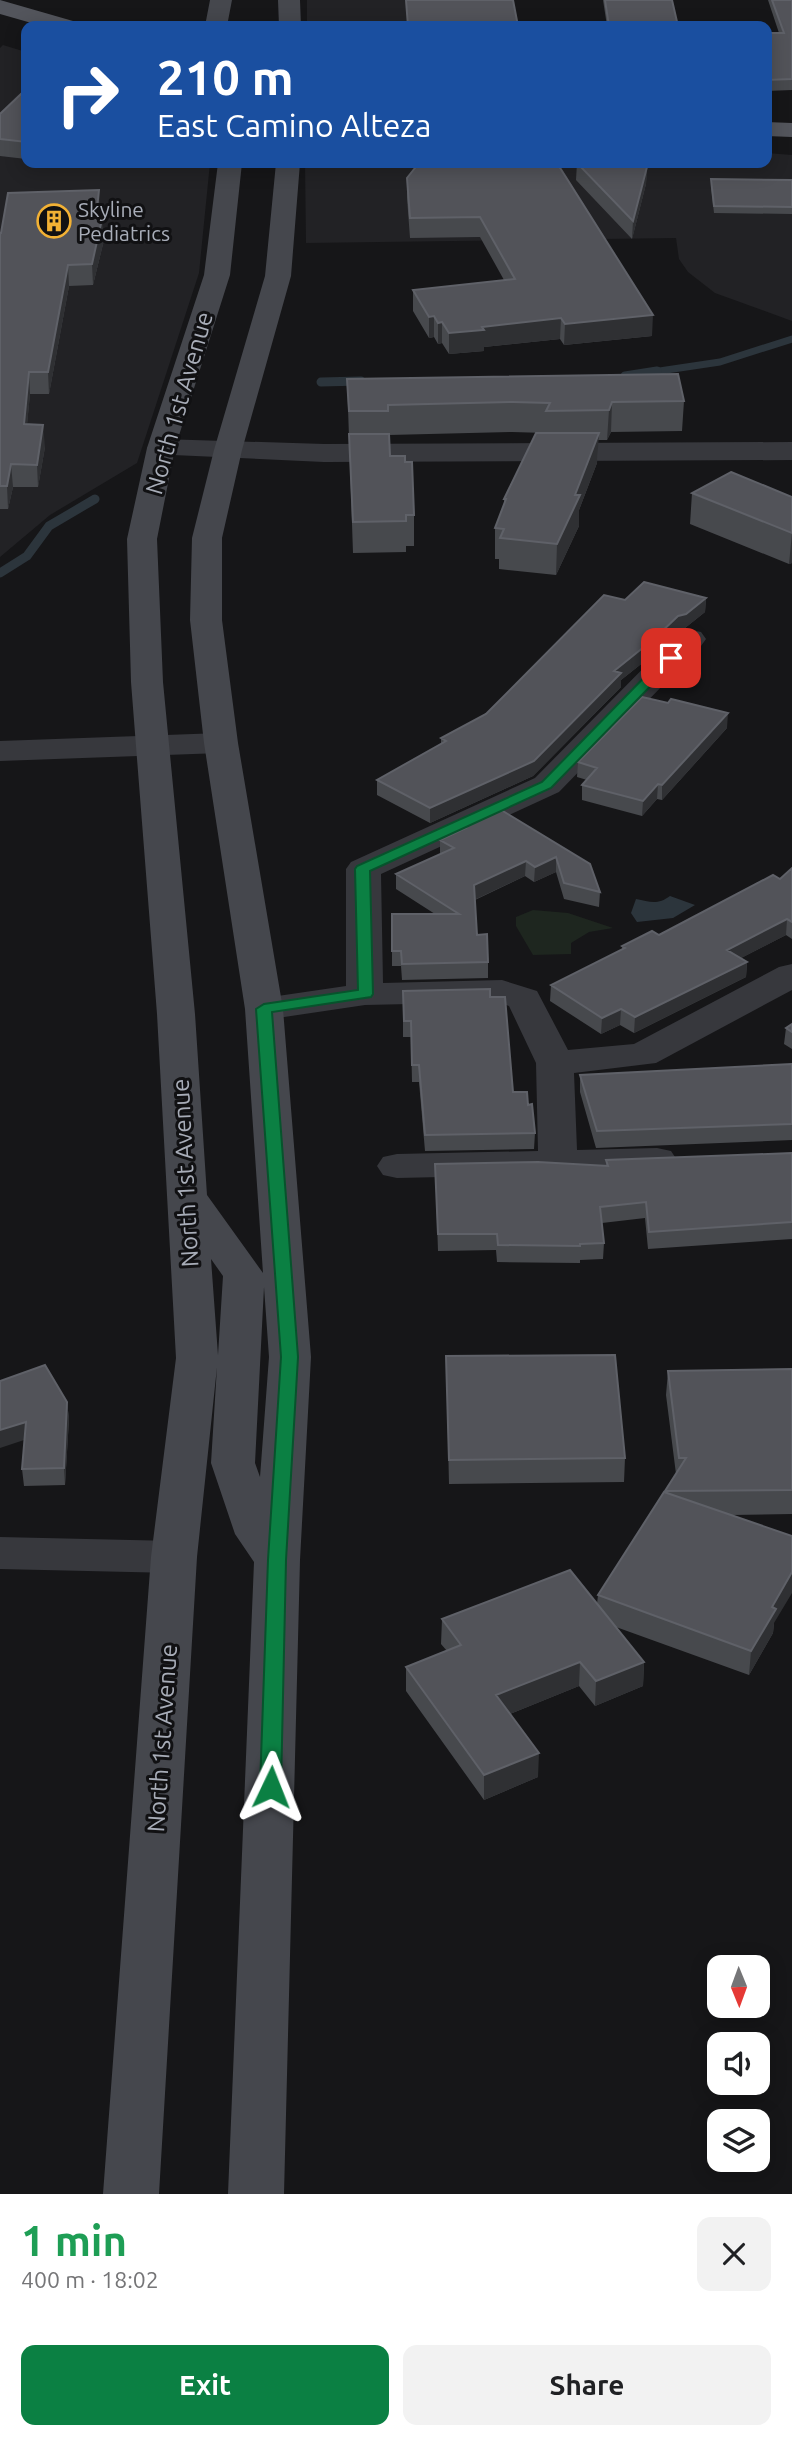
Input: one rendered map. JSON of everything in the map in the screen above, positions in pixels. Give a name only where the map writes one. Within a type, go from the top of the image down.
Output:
[{"type":"main road","points":[[217,21],[221,0]]},
{"type":"main road","points":[[289,0],[290,21]]},
{"type":"main road","points":[[0,7],[48,21]]},
{"type":"main road","points":[[772,129],[792,130]]},
{"type":"main road","points":[[772,146],[792,148]]},
{"type":"main road","name":"North 1st Avenue","points":[[131,2194],[174,1557],[197,1358],[176,1014],[152,746],[142,539],[160,448],[217,275],[229,168]]},
{"type":"main road","points":[[256,2194],[277,1560],[290,1357],[264,1009],[220,743],[206,620],[207,538],[228,450],[278,276],[288,168]]},
{"type":"main road","points":[[187,1194],[244,1275],[233,1463],[258,1534],[277,1560]]},
{"type":"street","points":[[160,448],[324,453],[792,451]]},
{"type":"street","points":[[664,453],[740,480]]},
{"type":"street","points":[[365,994],[363,869],[547,785],[690,639]]},
{"type":"street","points":[[0,751],[220,743]]},
{"type":"street","points":[[555,1063],[643,1055],[792,975]]},
{"type":"street","points":[[264,1009],[365,994],[502,991],[524,999],[555,1063],[558,1164]]},
{"type":"street","points":[[397,1166],[690,1159]]},
{"type":"street","points":[[0,1553],[174,1557]]},
{"type":"shaded area","points":[[307,0],[473,0],[475,21],[307,21]]},
{"type":"shaded area","points":[[3,45],[21,50],[21,168],[210,168],[199,273],[137,463],[50,515],[0,557],[0,48]]},
{"type":"shaded area","points":[[772,153],[792,155],[792,321],[715,293],[688,272],[679,259],[676,238],[306,243],[305,168],[772,168]]},
{"type":"shaded area","points":[[670,896],[695,905],[673,918],[637,922],[631,913],[636,899],[658,902]]},
{"type":"shaded area","points":[[533,910],[568,913],[613,928],[589,932],[571,943],[571,954],[533,955],[516,926],[516,917]]},
{"type":"building","points":[[406,0],[513,0],[517,21],[408,21]]},
{"type":"building","points":[[605,0],[672,0],[677,21],[608,21]]},
{"type":"building","points":[[772,0],[792,0],[792,79],[772,80],[772,33],[784,33]]},
{"type":"building","points":[[21,94],[21,141],[0,139],[0,114]]},
{"type":"building","points":[[415,168],[560,168],[653,315],[565,324],[561,318],[449,333],[442,322],[438,323],[434,316],[429,317],[413,290],[515,279],[480,217],[410,218],[407,178]]},
{"type":"building","points":[[582,168],[647,168],[633,221]]},
{"type":"building","points":[[711,179],[792,180],[792,207],[714,206]]},
{"type":"building","points":[[99,190],[96,219],[102,219],[92,264],[68,265],[48,372],[29,372],[24,424],[43,425],[37,465],[11,464],[7,486],[0,486],[0,233],[8,193]]},
{"type":"building","points":[[678,374],[684,401],[612,402],[609,410],[546,411],[550,403],[513,402],[388,405],[388,411],[349,411],[347,379]]},
{"type":"building","points":[[536,433],[599,433],[575,495],[580,495],[557,544],[500,538],[504,529],[495,528],[504,499]]},
{"type":"building","points":[[349,434],[389,434],[390,456],[405,456],[405,462],[412,462],[414,515],[406,515],[406,521],[353,522]]},
{"type":"building","points":[[731,472],[792,497],[792,533],[692,493]]},
{"type":"building","points":[[644,582],[706,598],[686,614],[678,616],[614,671],[621,673],[534,761],[430,808],[377,780],[446,741],[441,738],[486,714],[604,595],[625,600]]},
{"type":"building","points":[[642,697],[668,703],[671,699],[728,713],[662,785],[658,784],[643,801],[582,785],[597,768],[578,762]]},
{"type":"building","points":[[498,808],[590,864],[600,892],[564,883],[556,857],[535,867],[526,861],[474,885],[477,935],[487,934],[488,962],[402,964],[401,951],[392,951],[392,914],[459,914],[396,874],[454,848],[440,840],[466,828],[461,825]]},
{"type":"building","points":[[792,868],[792,922],[787,919],[727,950],[747,962],[635,1017],[621,1009],[602,1018],[551,985],[625,948],[622,946],[652,931],[659,935],[773,875],[780,879]]},
{"type":"building","points":[[490,989],[490,997],[505,997],[513,1092],[527,1092],[528,1105],[532,1104],[535,1133],[425,1135],[419,1065],[412,1065],[411,1021],[404,1021],[403,991]]},
{"type":"building","points":[[792,1064],[792,1124],[597,1131],[580,1075]]},
{"type":"building","points":[[792,1153],[792,1222],[649,1232],[646,1202],[600,1207],[604,1243],[580,1246],[498,1245],[497,1234],[438,1234],[435,1164],[538,1162],[608,1166],[606,1160]]},
{"type":"building","points":[[615,1355],[625,1458],[449,1460],[446,1356]]},
{"type":"building","points":[[45,1365],[67,1402],[64,1468],[22,1469],[26,1422],[0,1430],[0,1381]]},
{"type":"building","points":[[792,1369],[792,1490],[665,1491],[686,1458],[679,1458],[668,1371]]},
{"type":"building","points":[[664,1492],[792,1536],[792,1572],[772,1607],[776,1609],[751,1651],[598,1595]]},
{"type":"building","points":[[570,1570],[644,1662],[596,1681],[580,1662],[496,1695],[539,1753],[484,1775],[406,1667],[461,1645],[442,1619]]},
{"type":"waterway","points":[[646,373],[720,362],[792,339]]},
{"type":"waterway","points":[[625,376],[657,371]]},
{"type":"waterway","points":[[321,382],[361,381]]},
{"type":"waterway","points":[[0,573],[27,556],[49,526],[95,499]]},
{"type":"place","name":"Skyline Pediatrics","points":[[54,221]]},
{"type":"route","points":[[271,1787],[277,1560],[290,1357],[264,1009],[365,994],[363,869],[547,785],[671,658]]}]
